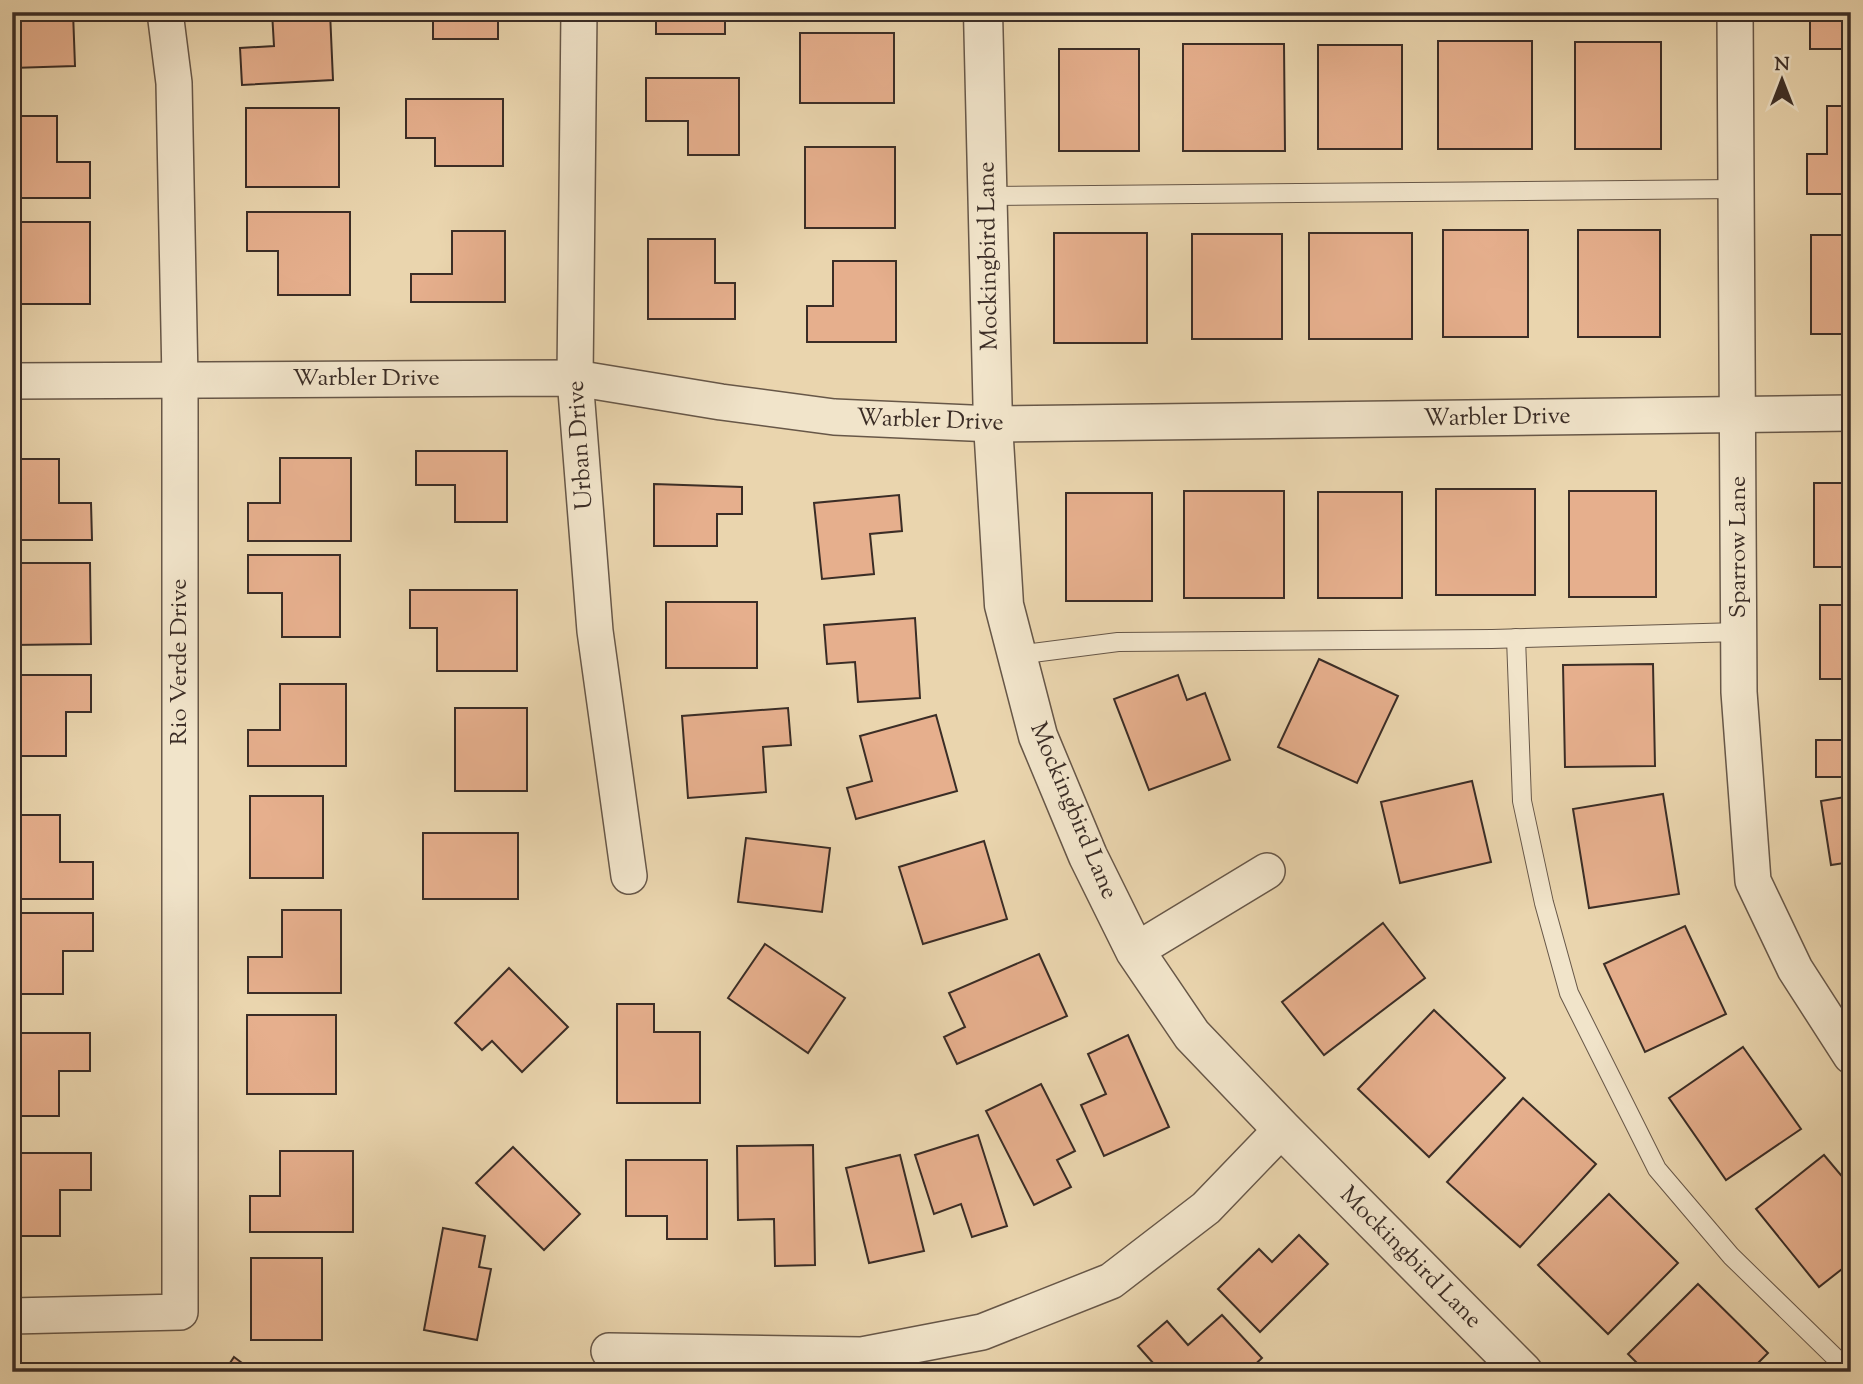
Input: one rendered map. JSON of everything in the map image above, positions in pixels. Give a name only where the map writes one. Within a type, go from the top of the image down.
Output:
[{"type":"street","name":"Rio Verde Drive","points":[[12,1316],[180,1312],[180,380],[174,83],[165,12]]},
{"type":"street","name":"Urban Drive","points":[[579,12],[575,378],[595,631],[629,876]]},
{"type":"street","name":"Mockingbird Lane","points":[[983,12],[993,424],[1004,605],[1038,736],[1087,856],[1135,951],[1192,1035],[1523,1372]]},
{"type":"street","name":"Sparrow Lane","points":[[1735,12],[1740,692],[1753,881],[1795,969],[1851,1056]]},
{"type":"street","name":"Warbler Drive","points":[[12,381],[575,378],[834,417],[993,424],[1851,413]]},
{"type":"street","points":[[1135,951],[1266,871]]},
{"type":"street","points":[[609,1351],[862,1354],[982,1332],[1111,1281],[1206,1208],[1282,1129]]},
{"type":"lane","points":[[988,196],[1737,189]]},
{"type":"lane","points":[[1017,655],[1118,642],[1516,638],[1740,632]]},
{"type":"lane","points":[[1516,638],[1522,801],[1544,902],[1569,993],[1657,1169],[1731,1256],[1850,1372]]},
{"type":"building","points":[[12,12],[73,12],[75,66],[12,68]]},
{"type":"building","points":[[272,12],[330,12],[333,80],[242,85],[240,48],[274,46]]},
{"type":"building","points":[[433,12],[498,12],[498,39],[433,39]]},
{"type":"building","points":[[656,12],[725,12],[725,34],[656,34]]},
{"type":"building","points":[[1810,12],[1851,12],[1851,49],[1810,49]]},
{"type":"building","points":[[800,33],[894,33],[894,103],[800,103]]},
{"type":"building","points":[[1438,41],[1532,41],[1532,149],[1438,149]]},
{"type":"building","points":[[1575,42],[1661,42],[1661,149],[1575,149]]},
{"type":"building","points":[[1183,44],[1284,44],[1285,151],[1183,151]]},
{"type":"building","points":[[1318,45],[1402,45],[1402,149],[1318,149]]},
{"type":"building","points":[[1059,49],[1139,49],[1139,151],[1059,151]]},
{"type":"building","points":[[646,78],[739,78],[739,155],[688,155],[688,121],[646,121]]},
{"type":"building","points":[[406,99],[503,99],[503,166],[435,166],[435,138],[406,138]]},
{"type":"building","points":[[1827,106],[1851,106],[1851,194],[1807,194],[1807,154],[1827,154]]},
{"type":"building","points":[[246,108],[339,108],[339,187],[246,187]]},
{"type":"building","points":[[12,116],[57,116],[57,162],[90,162],[90,198],[12,198]]},
{"type":"building","points":[[805,147],[895,147],[895,228],[805,228]]},
{"type":"building","points":[[247,212],[350,212],[350,295],[278,295],[278,251],[247,251]]},
{"type":"building","points":[[12,222],[90,222],[90,304],[12,304]]},
{"type":"building","points":[[1443,230],[1528,230],[1528,337],[1443,337]]},
{"type":"building","points":[[1578,230],[1660,230],[1660,337],[1578,337]]},
{"type":"building","points":[[452,231],[505,231],[505,302],[411,302],[411,274],[452,274]]},
{"type":"building","points":[[1054,233],[1147,233],[1147,343],[1054,343]]},
{"type":"building","points":[[1309,233],[1412,233],[1412,339],[1309,339]]},
{"type":"building","points":[[1192,234],[1282,234],[1282,339],[1192,339]]},
{"type":"building","points":[[1811,235],[1851,235],[1851,334],[1811,334]]},
{"type":"building","points":[[648,239],[715,239],[715,283],[735,283],[735,319],[648,319]]},
{"type":"building","points":[[833,261],[896,261],[896,342],[807,342],[807,306],[833,306]]},
{"type":"building","points":[[416,451],[507,451],[507,522],[455,522],[455,485],[416,485]]},
{"type":"building","points":[[280,458],[351,458],[351,541],[248,541],[248,503],[280,503]]},
{"type":"building","points":[[12,459],[59,459],[59,503],[91,503],[92,540],[12,540]]},
{"type":"building","points":[[1814,483],[1851,483],[1851,567],[1814,567]]},
{"type":"building","points":[[654,484],[742,487],[742,514],[717,514],[717,546],[654,546]]},
{"type":"building","points":[[1436,489],[1535,489],[1535,595],[1436,595]]},
{"type":"building","points":[[1184,491],[1284,491],[1284,598],[1184,598]]},
{"type":"building","points":[[1569,491],[1656,491],[1656,597],[1569,597]]},
{"type":"building","points":[[1318,492],[1402,492],[1402,598],[1318,598]]},
{"type":"building","points":[[1066,493],[1152,493],[1152,601],[1066,601]]},
{"type":"building","points":[[899,495],[902,531],[870,534],[874,574],[822,579],[814,503]]},
{"type":"building","points":[[248,555],[340,555],[340,637],[282,637],[282,593],[248,593]]},
{"type":"building","points":[[12,563],[90,563],[91,644],[12,645]]},
{"type":"building","points":[[410,590],[517,590],[517,671],[437,671],[437,628],[410,628]]},
{"type":"building","points":[[666,602],[757,602],[757,668],[666,668]]},
{"type":"building","points":[[1820,605],[1851,605],[1851,679],[1820,679]]},
{"type":"building","points":[[915,618],[920,698],[858,702],[855,662],[827,664],[824,625]]},
{"type":"building","points":[[1319,659],[1398,696],[1357,783],[1278,747]]},
{"type":"building","points":[[1653,664],[1655,766],[1565,767],[1563,665]]},
{"type":"building","points":[[12,675],[91,675],[91,712],[66,712],[66,756],[12,756]]},
{"type":"building","points":[[1178,675],[1187,700],[1205,693],[1230,760],[1149,790],[1114,699]]},
{"type":"building","points":[[280,684],[346,684],[346,766],[248,766],[248,730],[280,730]]},
{"type":"building","points":[[1842,698],[1851,698],[1851,777],[1816,777],[1816,740],[1842,740]]},
{"type":"building","points":[[455,708],[527,708],[527,791],[455,791]]},
{"type":"building","points":[[788,708],[791,745],[763,747],[766,792],[688,798],[682,716]]},
{"type":"building","points":[[936,715],[957,791],[856,819],[847,788],[872,781],[860,736]]},
{"type":"building","points":[[1472,781],[1491,862],[1400,883],[1381,802]]},
{"type":"building","points":[[1663,794],[1679,894],[1589,908],[1573,809]]},
{"type":"building","points":[[250,796],[323,796],[323,878],[250,878]]},
{"type":"building","points":[[1851,796],[1851,862],[1831,865],[1821,801]]},
{"type":"building","points":[[12,815],[60,815],[60,862],[93,862],[93,899],[12,899]]},
{"type":"building","points":[[423,833],[518,833],[518,899],[423,899]]},
{"type":"building","points":[[746,838],[830,848],[822,912],[738,902]]},
{"type":"building","points":[[984,841],[1007,919],[923,944],[899,867]]},
{"type":"building","points":[[282,910],[341,910],[341,993],[248,993],[248,957],[282,957]]},
{"type":"building","points":[[12,913],[93,913],[93,951],[63,951],[63,994],[12,994]]},
{"type":"building","points":[[1383,923],[1425,978],[1324,1055],[1282,1002]]},
{"type":"building","points":[[1685,926],[1726,1014],[1645,1052],[1604,964]]},
{"type":"building","points":[[765,944],[845,998],[808,1053],[728,998]]},
{"type":"building","points":[[1039,954],[1067,1016],[957,1064],[944,1037],[965,1027],[949,993]]},
{"type":"building","points":[[509,968],[568,1027],[522,1072],[492,1041],[482,1050],[455,1023]]},
{"type":"building","points":[[617,1004],[654,1004],[654,1032],[700,1032],[700,1103],[617,1103]]},
{"type":"building","points":[[1434,1010],[1505,1078],[1429,1157],[1358,1089]]},
{"type":"building","points":[[247,1015],[336,1015],[336,1094],[247,1094]]},
{"type":"building","points":[[12,1033],[90,1033],[90,1071],[59,1071],[59,1116],[12,1116]]},
{"type":"building","points":[[1128,1035],[1169,1127],[1104,1156],[1081,1105],[1106,1094],[1088,1054]]},
{"type":"building","points":[[1743,1047],[1801,1129],[1726,1180],[1669,1098]]},
{"type":"building","points":[[1041,1084],[1075,1151],[1057,1160],[1071,1187],[1034,1205],[986,1111]]},
{"type":"building","points":[[1523,1098],[1596,1164],[1520,1247],[1447,1182]]},
{"type":"building","points":[[978,1135],[1007,1226],[972,1237],[961,1204],[934,1214],[915,1155]]},
{"type":"building","points":[[813,1145],[815,1265],[775,1266],[774,1219],[738,1220],[737,1146]]},
{"type":"building","points":[[513,1147],[580,1214],[544,1250],[476,1183]]},
{"type":"building","points":[[280,1151],[353,1151],[353,1232],[250,1232],[250,1196],[280,1196]]},
{"type":"building","points":[[12,1153],[91,1153],[91,1190],[60,1190],[60,1236],[12,1236]]},
{"type":"building","points":[[900,1155],[924,1251],[869,1263],[846,1168]]},
{"type":"building","points":[[1824,1155],[1851,1187],[1851,1262],[1819,1287],[1756,1209]]},
{"type":"building","points":[[626,1160],[707,1160],[707,1239],[667,1239],[667,1216],[626,1216]]},
{"type":"building","points":[[1609,1194],[1678,1263],[1608,1334],[1538,1265]]},
{"type":"building","points":[[443,1228],[485,1236],[479,1267],[491,1269],[477,1340],[424,1330]]},
{"type":"building","points":[[1299,1235],[1328,1264],[1260,1332],[1218,1289],[1259,1249],[1272,1262]]},
{"type":"building","points":[[251,1258],[322,1258],[322,1340],[251,1340]]},
{"type":"building","points":[[1698,1284],[1768,1353],[1749,1372],[1646,1372],[1628,1354]]},
{"type":"building","points":[[1222,1315],[1262,1358],[1247,1372],[1161,1372],[1138,1346],[1167,1321],[1188,1345]]},
{"type":"building","points":[[234,1357],[254,1372],[224,1372]]}]
